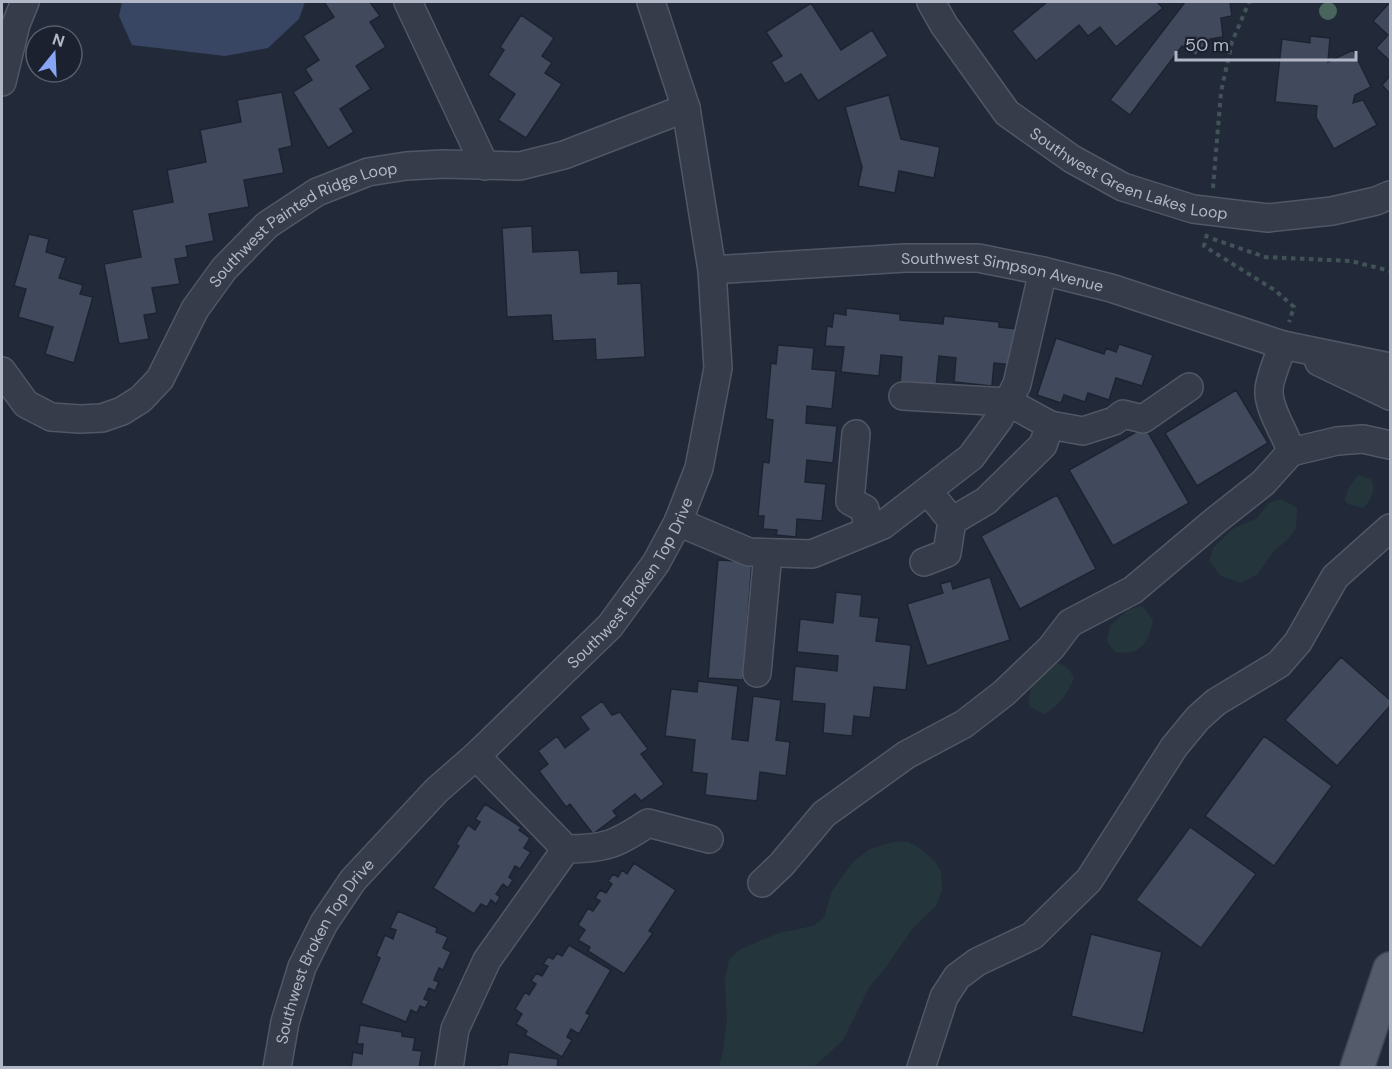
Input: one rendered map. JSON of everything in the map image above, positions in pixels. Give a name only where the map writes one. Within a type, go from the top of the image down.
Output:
[{"type":"main road","points":[[1357,1068],[1390,969]]},
{"type":"street","points":[[2,82],[16,24],[25,2]]},
{"type":"street","points":[[408,2],[484,166]]},
{"type":"street","name":"Southwest Broken Top Drive","points":[[276,1068],[285,1022],[302,967],[324,923],[353,880],[437,790],[476,756],[610,627],[656,563],[678,522],[699,468],[718,368],[712,270],[686,108],[651,2]]},
{"type":"street","name":"Southwest Green Lakes Loop","points":[[931,2],[944,25],[1007,113],[1071,159],[1123,187],[1193,209],[1208,224],[1332,211],[1376,201],[1390,195]]},
{"type":"street","name":"Southwest Painted Ridge Loop","points":[[2,371],[26,404],[51,417],[102,418],[122,411],[141,399],[160,379],[195,309],[224,269],[267,225],[317,192],[368,172],[406,166],[443,164],[520,166],[564,155],[686,108]]},
{"type":"street","name":"Southwest Simpson Avenue","points":[[712,270],[916,258],[978,258],[1111,288],[1283,345],[1390,367]]},
{"type":"street","points":[[678,522],[749,552],[812,554],[883,525],[971,457],[999,419],[1017,384],[1043,271]]},
{"type":"street","points":[[1283,345],[1269,390],[1274,413],[1288,440],[1291,452]]},
{"type":"street","name":"Southwest Simpson Avenue","points":[[1283,345],[1390,396]]},
{"type":"street","points":[[903,396],[1008,402],[1050,425],[1083,431],[1114,421],[1123,414],[1143,419],[1189,387]]},
{"type":"street","points":[[952,521],[986,501],[1043,445],[1050,425]]},
{"type":"street","points":[[856,434],[850,501],[865,509],[868,531]]},
{"type":"street","points":[[762,883],[782,864],[824,814],[906,755],[964,724],[1012,686],[1050,648],[1070,623],[1133,590],[1263,483],[1291,452],[1336,441],[1363,439],[1390,445]]},
{"type":"street","points":[[924,561],[947,553],[952,521],[928,490]]},
{"type":"street","points":[[921,1068],[944,997],[957,977],[977,962],[1032,936],[1089,880],[1174,747],[1198,718],[1216,702],[1279,664],[1298,642],[1335,577],[1390,528]]},
{"type":"street","points":[[757,673],[768,553]]},
{"type":"street","points":[[476,756],[566,849],[591,849],[620,841],[648,824],[709,839]]},
{"type":"street","points":[[449,1068],[455,1029],[487,960],[566,849]]},
{"type":"path","points":[[1249,2],[1232,42],[1221,92],[1216,171],[1204,246],[1276,291],[1294,307],[1283,345]]},
{"type":"path","points":[[1208,224],[1265,257],[1351,261],[1390,271]]},
{"type":"shaded area","points":[[1358,475],[1371,479],[1373,483],[1371,498],[1363,508],[1348,504],[1345,500],[1348,489]]},
{"type":"shaded area","points":[[1281,499],[1297,508],[1296,528],[1287,540],[1274,551],[1257,575],[1241,583],[1221,576],[1209,561],[1213,548],[1234,528],[1256,519],[1269,503]]},
{"type":"shaded area","points":[[1142,606],[1153,620],[1146,641],[1137,650],[1124,653],[1115,652],[1107,642],[1110,626],[1129,609]]},
{"type":"shaded area","points":[[1059,663],[1068,668],[1074,678],[1062,699],[1044,714],[1030,707],[1032,686],[1041,674]]},
{"type":"shaded area","points":[[893,842],[908,842],[921,849],[936,863],[941,872],[942,891],[936,906],[912,929],[869,987],[843,1040],[814,1067],[719,1067],[727,1019],[725,980],[729,959],[741,949],[779,933],[813,926],[824,918],[832,891],[854,861],[870,849]]},
{"type":"water","points":[[122,2],[305,2],[299,19],[268,48],[225,56],[132,45],[119,16]]},
{"type":"building","points":[[324,2],[370,2],[380,16],[370,22],[386,47],[356,66],[371,89],[340,109],[354,132],[328,148],[293,92],[312,80],[305,69],[319,60],[303,36],[334,17]]},
{"type":"building","points":[[1047,2],[1157,2],[1163,8],[1116,47],[1100,27],[1088,36],[1079,25],[1036,61],[1012,31]]},
{"type":"building","points":[[1185,2],[1230,2],[1232,16],[1221,18],[1223,37],[1210,39],[1196,56],[1182,46],[1130,115],[1110,100]]},
{"type":"building","points":[[1390,2],[1390,61],[1376,48],[1388,35],[1373,21]]},
{"type":"building","points":[[811,3],[841,50],[872,30],[888,56],[818,101],[801,74],[785,84],[771,62],[782,56],[766,32]]},
{"type":"building","points":[[521,15],[554,38],[542,56],[552,63],[545,73],[562,84],[526,138],[498,120],[515,94],[488,75],[504,50],[500,47]]},
{"type":"building","points":[[1310,36],[1330,38],[1328,62],[1353,50],[1371,87],[1355,95],[1353,103],[1363,100],[1377,125],[1334,149],[1316,117],[1317,106],[1275,102],[1282,39],[1310,43]]},
{"type":"building","points":[[1390,76],[1390,94],[1382,85]]},
{"type":"building","points":[[282,92],[292,146],[279,149],[284,173],[244,180],[249,207],[209,214],[214,241],[186,246],[188,257],[175,259],[180,284],[152,288],[157,313],[144,315],[149,339],[119,344],[104,264],[141,257],[132,210],[173,202],[167,170],[206,162],[200,130],[241,122],[237,100]]},
{"type":"building","points":[[889,95],[901,139],[940,147],[934,178],[899,171],[895,193],[858,186],[862,167],[845,107]]},
{"type":"building","points":[[532,226],[533,252],[579,250],[581,273],[618,271],[618,284],[641,283],[645,357],[596,360],[595,339],[553,341],[551,315],[507,317],[502,228]]},
{"type":"building","points":[[29,234],[49,239],[46,252],[66,258],[59,278],[83,285],[80,294],[93,297],[74,363],[45,354],[53,327],[18,317],[26,289],[14,286]]},
{"type":"building","points":[[846,308],[900,314],[900,320],[943,324],[944,316],[999,322],[999,327],[1018,329],[1014,365],[994,363],[992,386],[954,382],[956,358],[939,356],[936,387],[900,384],[902,357],[881,355],[879,376],[841,372],[844,347],[825,346],[827,326],[832,327],[834,313],[846,315]]},
{"type":"building","points":[[1056,338],[1104,354],[1106,348],[1116,352],[1119,344],[1153,355],[1142,386],[1116,378],[1109,400],[1088,393],[1085,402],[1064,395],[1061,403],[1037,395]]},
{"type":"building","points":[[778,345],[814,348],[812,369],[836,371],[832,409],[807,406],[806,423],[837,426],[833,463],[807,460],[805,482],[826,484],[822,521],[797,519],[796,537],[776,535],[777,530],[763,529],[764,516],[758,516],[763,462],[769,463],[773,420],[766,419],[771,363],[776,364]]},
{"type":"building","points":[[1236,390],[1268,443],[1197,486],[1165,433]]},
{"type":"building","points":[[1145,427],[1189,503],[1113,546],[1069,470]]},
{"type":"building","points":[[1057,495],[1096,569],[1020,609],[981,536]]},
{"type":"building","points":[[718,560],[752,562],[743,680],[708,678]]},
{"type":"building","points":[[990,577],[1010,640],[927,666],[907,604],[943,593],[940,584],[951,581],[953,589]]},
{"type":"building","points":[[836,592],[862,595],[860,616],[879,618],[876,641],[911,645],[906,690],[874,687],[870,718],[854,716],[852,736],[823,733],[825,704],[792,701],[795,666],[837,671],[838,656],[797,652],[800,619],[833,623]]},
{"type":"building","points":[[1341,657],[1390,700],[1390,706],[1337,766],[1285,720]]},
{"type":"building","points":[[698,681],[738,686],[732,739],[748,741],[753,696],[781,700],[776,740],[790,742],[786,776],[760,772],[757,801],[705,795],[707,774],[692,772],[695,740],[665,736],[671,689],[697,692]]},
{"type":"building","points":[[602,701],[612,715],[620,712],[648,749],[641,754],[664,784],[641,801],[635,794],[613,811],[617,816],[593,834],[570,804],[566,807],[539,771],[548,764],[538,751],[557,736],[565,748],[589,729],[580,717]]},
{"type":"building","points":[[1264,736],[1332,786],[1274,866],[1205,816]]},
{"type":"building","points":[[485,804],[521,827],[519,830],[530,838],[524,848],[531,852],[520,869],[515,866],[509,877],[513,880],[508,888],[503,884],[496,894],[500,897],[496,904],[491,900],[487,907],[481,904],[474,914],[433,888],[459,846],[456,844],[468,825],[475,830],[480,822],[475,819]]},
{"type":"building","points":[[1190,827],[1256,874],[1201,948],[1136,900]]},
{"type":"building","points":[[634,863],[676,890],[649,931],[653,933],[624,974],[588,951],[590,947],[578,940],[585,930],[578,925],[588,908],[593,911],[600,901],[595,898],[600,890],[606,893],[612,884],[608,881],[613,874],[618,877],[622,870],[627,874]]},
{"type":"building","points":[[398,911],[437,928],[436,932],[448,937],[443,948],[451,952],[443,970],[439,968],[434,980],[439,982],[435,991],[429,988],[424,999],[429,1001],[425,1008],[420,1006],[417,1013],[411,1010],[406,1022],[361,1003],[380,958],[376,956],[385,935],[393,939],[396,930],[390,928]]},
{"type":"building","points":[[1091,934],[1162,952],[1143,1033],[1071,1016]]},
{"type":"building","points":[[569,945],[611,970],[586,1013],[590,1015],[579,1034],[571,1029],[567,1037],[572,1040],[562,1057],[525,1035],[527,1031],[516,1024],[522,1014],[515,1009],[525,992],[529,995],[536,984],[531,981],[536,973],[542,976],[548,966],[543,964],[548,957],[553,959],[557,953],[562,956]]},
{"type":"building","points":[[360,1025],[402,1032],[402,1036],[415,1038],[413,1050],[422,1051],[419,1068],[351,1068],[353,1052],[362,1054],[363,1044],[357,1044]]},
{"type":"building","points":[[509,1052],[558,1059],[557,1068],[500,1068],[501,1064],[507,1065]]}]
